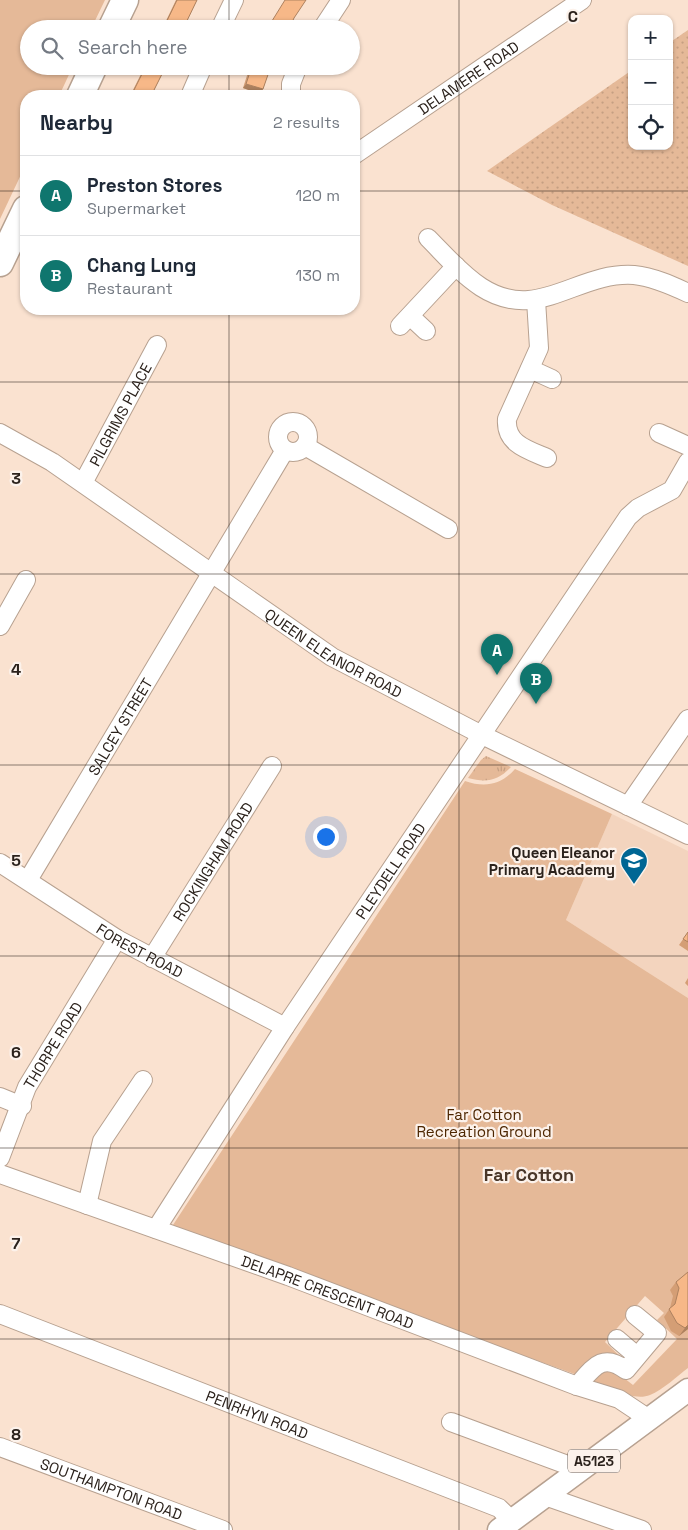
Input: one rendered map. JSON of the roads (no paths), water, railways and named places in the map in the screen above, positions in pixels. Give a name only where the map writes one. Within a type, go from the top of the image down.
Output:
[{"type":"highway","points":[[115,20],[125,0]]},
{"type":"highway","points":[[83,90],[90,75]]},
{"type":"highway","points":[[0,263],[20,221]]},
{"type":"main road","name":"A5123","points":[[505,1525],[688,1390]]},
{"type":"street","points":[[224,20],[234,0]]},
{"type":"street","points":[[328,20],[341,0]]},
{"type":"street","name":"DELAMERE ROAD","points":[[360,151],[582,0]]},
{"type":"street","points":[[193,90],[199,75]]},
{"type":"street","points":[[290,90],[294,75]]},
{"type":"street","points":[[428,238],[456,266],[482,288],[515,300],[545,299],[590,280],[633,275],[667,283],[688,293]]},
{"type":"street","points":[[426,332],[405,321],[456,266]]},
{"type":"street","points":[[536,300],[539,348],[507,419],[506,429],[512,441],[547,458]]},
{"type":"street","name":"PILGRIMS PLACE","points":[[82,483],[157,345]]},
{"type":"street","points":[[527,375],[552,379]]},
{"type":"street","points":[[292,422],[297,423],[305,430],[307,440],[305,446],[298,451],[284,450],[280,445],[278,435],[283,426],[292,422]]},
{"type":"street","name":"QUEEN ELEANOR ROAD","points":[[0,433],[52,462],[332,658],[480,734],[688,836]]},
{"type":"street","points":[[659,433],[688,446]]},
{"type":"street","points":[[305,446],[448,529]]},
{"type":"street","name":"SALCEY STREET","points":[[28,880],[284,450]]},
{"type":"street","name":"PLEYDELL ROAD","points":[[156,1229],[285,1027],[480,734],[628,517],[638,508],[672,490],[688,462]]},
{"type":"street","points":[[0,626],[26,580]]},
{"type":"street","points":[[628,806],[688,719]]},
{"type":"street","name":"ROCKINGHAM ROAD","points":[[152,958],[272,766]]},
{"type":"street","name":"FOREST ROAD","points":[[0,863],[117,939],[285,1027]]},
{"type":"street","name":"THORPE ROAD","points":[[0,1158],[28,1087],[117,939]]},
{"type":"street","points":[[88,1205],[102,1141],[143,1080]]},
{"type":"street","points":[[0,1097],[22,1106]]},
{"type":"street","name":"DELAPRE CRESCENT ROAD","points":[[0,1174],[288,1276],[577,1386],[619,1399],[649,1419]]},
{"type":"street","name":"PENRHYN ROAD","points":[[0,1314],[499,1508],[505,1525]]},
{"type":"street","points":[[577,1386],[596,1364],[608,1362],[618,1364],[626,1370],[657,1333],[636,1315]]},
{"type":"street","points":[[617,1339],[637,1356]]},
{"type":"street","points":[[451,1422],[582,1470]]},
{"type":"street","name":"SOUTHAMPTON ROAD","points":[[0,1447],[222,1530]]},
{"type":"street","points":[[545,1496],[642,1530]]},
{"type":"place","name":"Preston Stores","points":[[497,675]]},
{"type":"place","name":"Chang Lung","points":[[536,704]]},
{"type":"place","name":"Queen Eleanor Primary Academy","points":[[634,885]]},
{"type":"district","name":"Far Cotton","points":[[529,1174]]},
{"type":"park label","name":"Far Cotton Recreation Ground","points":[[484,1122]]}]
